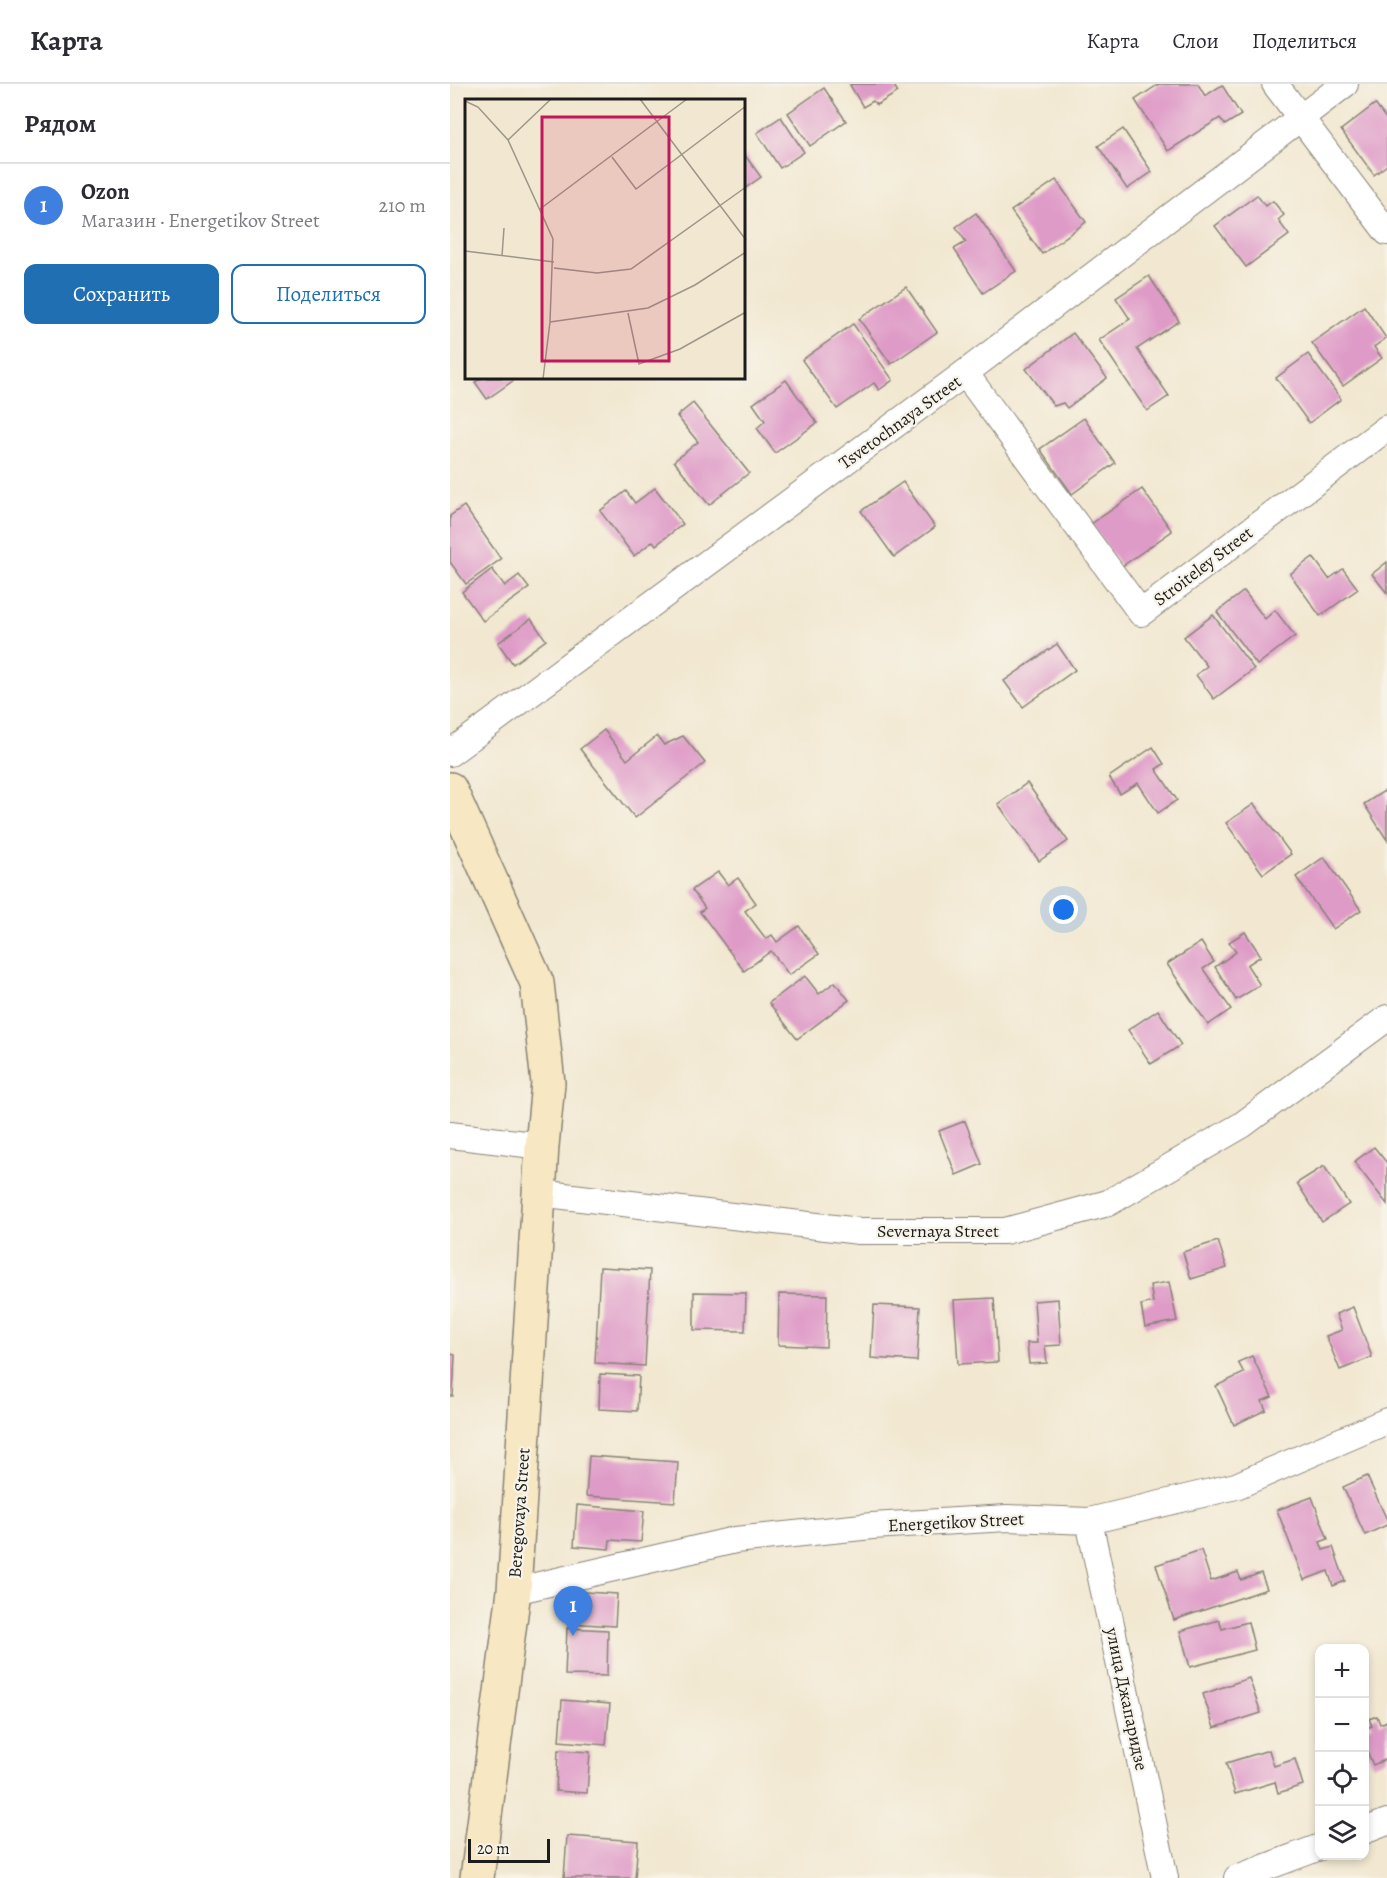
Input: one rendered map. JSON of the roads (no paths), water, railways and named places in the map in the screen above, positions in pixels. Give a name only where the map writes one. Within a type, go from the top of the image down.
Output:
[{"type":"main road","name":"Beregovaya Street","points":[[450,789],[537,983],[548,1083],[514,1591],[477,1878]]},
{"type":"street","points":[[1275,84],[1387,232]]},
{"type":"street","name":"Tsvetochnaya Street","points":[[450,753],[965,373],[1345,84]]},
{"type":"street","name":"Stroiteley Street","points":[[965,373],[1141,613],[1387,428]]},
{"type":"street","name":"Severnaya Street","points":[[539,1193],[859,1231],[1005,1231],[1108,1203],[1242,1125],[1387,1018]]},
{"type":"street","points":[[450,1135],[542,1146]]},
{"type":"street","name":"Energetikov Street","points":[[514,1591],[735,1540],[872,1526],[1007,1518],[1089,1521],[1236,1486],[1387,1421]]},
{"type":"street","name":"улица Джапаридзе","points":[[1089,1521],[1165,1878]]},
{"type":"street","points":[[1369,1829],[1387,1822]]},
{"type":"street","points":[[1237,1878],[1315,1849]]},
{"type":"place","name":"Ozon","points":[[573,1636]]}]
